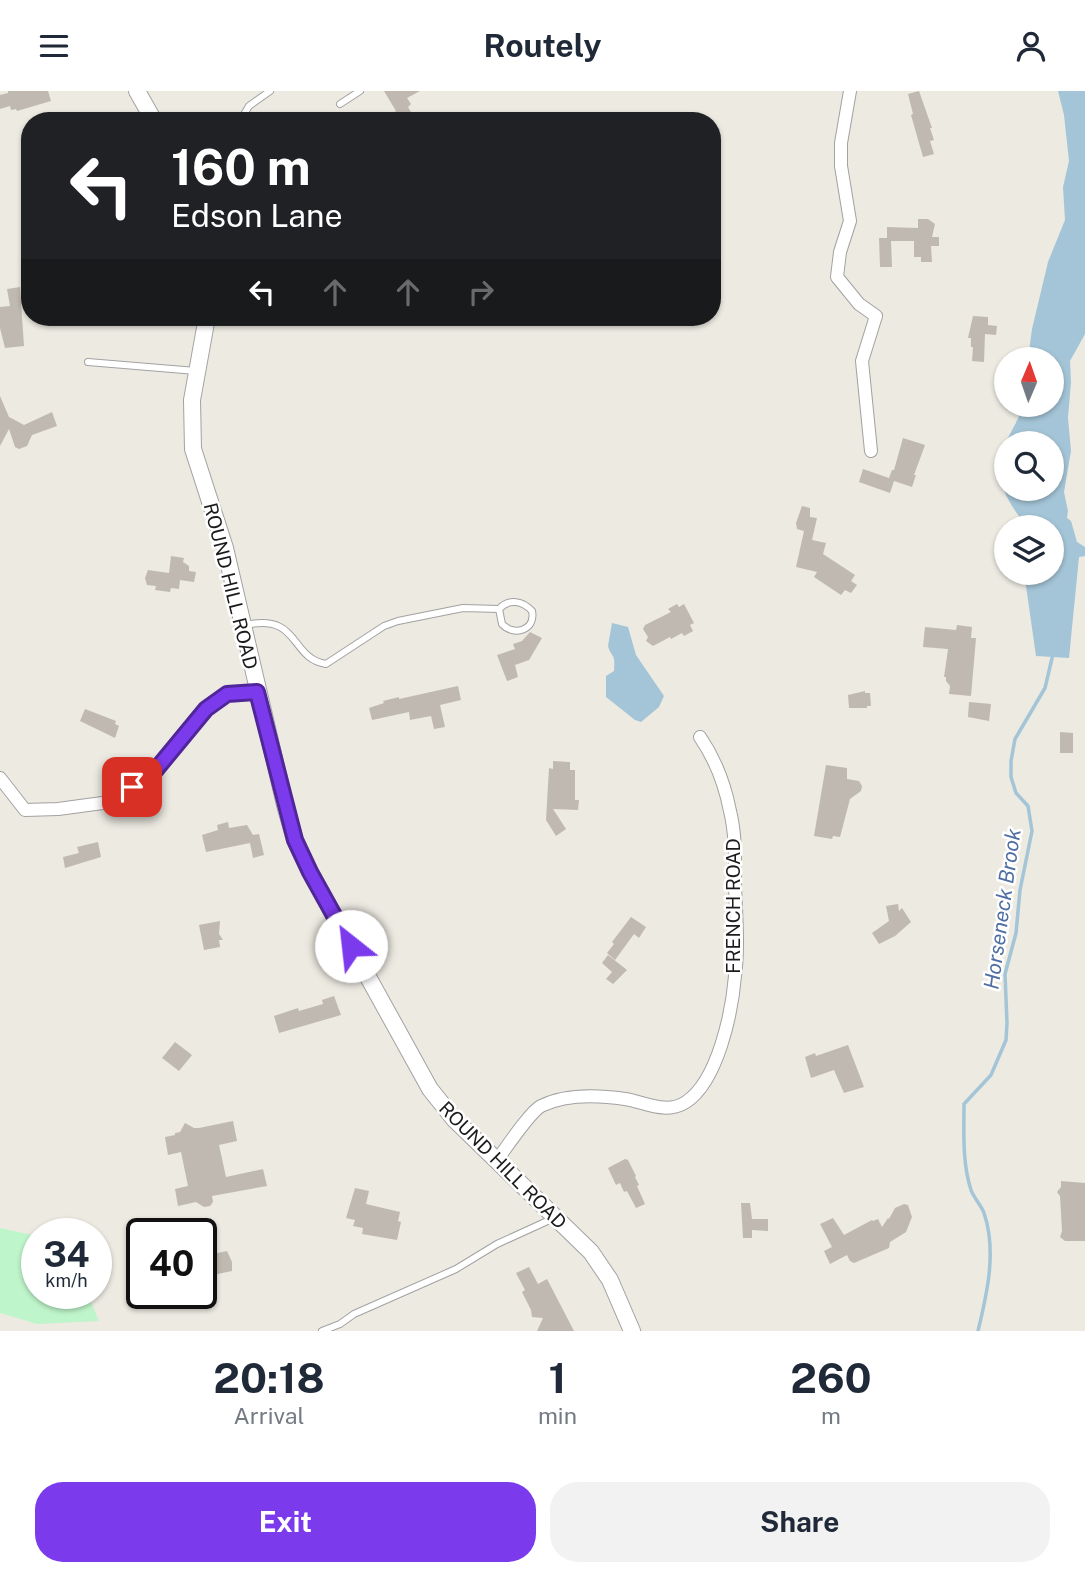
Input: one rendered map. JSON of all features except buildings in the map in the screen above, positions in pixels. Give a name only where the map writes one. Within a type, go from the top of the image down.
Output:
[{"type":"street","points":[[137,91],[149,112]]},
{"type":"street","points":[[850,91],[841,155],[850,221],[840,252],[837,277],[859,304],[876,316],[862,361],[871,451]]},
{"type":"street","name":"ROUND HILL ROAD","points":[[206,326],[192,400],[193,449],[225,548],[257,692],[295,840],[430,1089],[454,1119],[591,1252],[610,1280],[632,1331]]},
{"type":"street","points":[[0,778],[25,810],[110,802],[154,772],[206,709],[227,694],[257,692]]},
{"type":"street","name":"FRENCH ROAD","points":[[497,1160],[539,1107],[568,1098],[594,1097],[625,1099],[665,1109],[685,1103],[698,1091],[708,1076],[722,1041],[735,977],[736,921],[734,838],[730,811],[716,763],[700,737]]},
{"type":"lane","points":[[245,112],[249,106],[270,91]]},
{"type":"lane","points":[[340,104],[360,91]]},
{"type":"lane","points":[[88,362],[198,371]]},
{"type":"lane","points":[[243,625],[266,622],[279,625],[309,656],[326,664],[384,626],[398,621],[463,608],[499,609],[512,601],[523,604],[532,611],[533,621],[528,628],[521,631],[509,630],[502,624],[499,609]]},
{"type":"lane","points":[[322,1331],[456,1269],[497,1244],[555,1217]]},
{"type":"green space","points":[[0,1228],[21,1233],[21,1309],[94,1309],[99,1321],[37,1324],[0,1313]]},
{"type":"water","points":[[1058,91],[1085,91],[1085,334],[1070,361],[1068,418],[1071,451],[1064,492],[1064,431],[1012,431],[1018,417],[1064,417],[1064,347],[1030,347],[1048,262],[1065,220],[1063,187],[1069,161],[1064,115]]},
{"type":"water","points":[[1064,492],[1067,518],[1071,521],[1077,542],[1085,547],[1085,556],[1079,557],[1069,658],[1036,656],[1026,585],[1064,585],[1064,515],[1019,515],[1009,501],[1064,501]]},
{"type":"water","points":[[612,623],[628,627],[636,655],[664,696],[659,707],[641,722],[606,697],[606,676],[614,671],[614,658],[608,646]]},
{"type":"waterway","name":"Horseneck Brook","points":[[978,1331],[987,1287],[990,1242],[984,1213],[971,1190],[966,1169],[964,1104],[991,1075],[1006,1040],[1005,974],[1016,933],[1020,890],[1032,831],[1028,806],[1016,793],[1011,777],[1011,761],[1015,739],[1045,688],[1053,654]]},
{"type":"route","points":[[132,787],[154,772],[206,709],[227,694],[257,692],[295,840],[351,946]]}]
